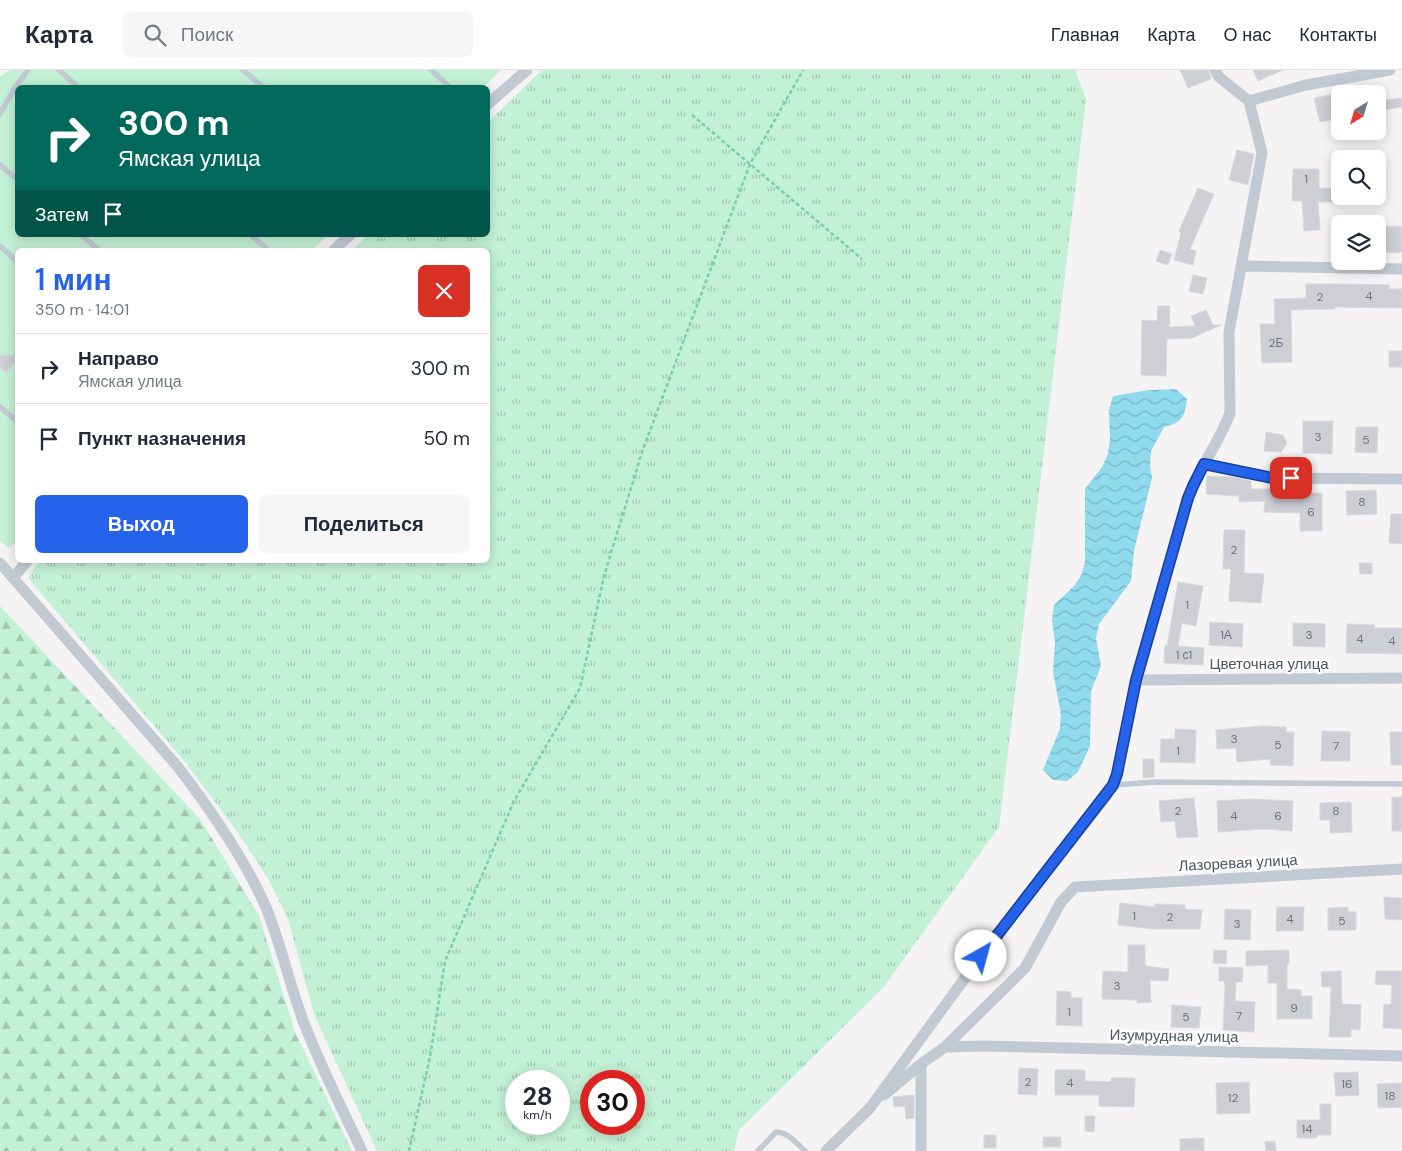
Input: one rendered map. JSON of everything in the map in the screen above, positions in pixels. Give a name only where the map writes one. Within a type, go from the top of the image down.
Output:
[{"type":"street","points":[[490,102],[527,70]]},
{"type":"street","points":[[870,1108],[981,956],[1113,785],[1117,774],[1136,680],[1188,498],[1230,413],[1230,332],[1262,153],[1249,101],[1218,77],[1216,70]]},
{"type":"street","points":[[1249,101],[1306,85],[1390,70]]},
{"type":"street","points":[[336,248],[348,237]]},
{"type":"street","points":[[1243,266],[1402,270]]},
{"type":"street","points":[[1204,464],[1273,478],[1402,479]]},
{"type":"street","points":[[0,563],[178,767],[201,796],[224,832],[264,903],[274,928],[288,978],[304,1024],[362,1151]]},
{"type":"street","points":[[13,578],[26,563]]},
{"type":"street","name":"Цветочная улица","points":[[1136,680],[1402,678]]},
{"type":"street","name":"Лазоревая улица","points":[[945,1047],[1025,968],[1062,902],[1075,887],[1402,869]]},
{"type":"street","points":[[826,1151],[870,1108],[945,1047]]},
{"type":"street","name":"Изумрудная улица","points":[[945,1047],[1402,1056]]},
{"type":"street","points":[[922,1064],[922,1151]]},
{"type":"lane","points":[[17,85],[28,70]]},
{"type":"lane","points":[[59,70],[76,85]]},
{"type":"lane","points":[[243,70],[260,85]]},
{"type":"lane","points":[[431,70],[448,85]]},
{"type":"lane","points":[[0,114],[15,88]]},
{"type":"lane","points":[[0,164],[15,177]]},
{"type":"lane","points":[[83,237],[97,248]]},
{"type":"lane","points":[[253,237],[266,248]]},
{"type":"lane","points":[[0,246],[15,259]]},
{"type":"lane","points":[[0,407],[15,420]]},
{"type":"lane","points":[[1113,785],[1155,782],[1402,784]]},
{"type":"lane","points":[[758,1151],[776,1132],[781,1132],[805,1151]]},
{"type":"path","points":[[410,1151],[430,1057],[445,961],[514,801],[580,688],[604,576],[642,452],[750,164],[803,70]]},
{"type":"path","points":[[692,115],[862,259]]},
{"type":"green space","points":[[11,70],[501,70],[486,85],[15,85],[15,237],[326,237],[314,248],[15,248],[15,542],[9,548],[0,541],[0,76]]},
{"type":"green space","points":[[542,70],[1075,70],[1086,99],[999,827],[883,988],[739,1130],[734,1151],[377,1151],[314,1014],[288,919],[270,882],[239,834],[185,762],[28,578],[38,563],[490,563],[490,248],[354,248],[366,237],[490,237],[490,120]]},
{"type":"green space","points":[[0,606],[200,819],[259,916],[295,1032],[352,1151],[0,1151]]},
{"type":"water","points":[[1176,389],[1187,399],[1185,411],[1179,421],[1164,427],[1151,451],[1150,465],[1152,478],[1134,551],[1131,581],[1099,624],[1096,638],[1101,666],[1091,691],[1090,746],[1078,772],[1067,781],[1053,780],[1043,770],[1060,729],[1061,715],[1053,672],[1055,642],[1052,619],[1054,605],[1074,586],[1082,574],[1085,561],[1085,489],[1102,467],[1108,454],[1110,439],[1109,410],[1113,396],[1149,390]]},
{"type":"building","points":[[1180,70],[1208,70],[1211,79],[1188,88]]},
{"type":"building","points":[[1253,70],[1283,70],[1258,81]]},
{"type":"building","points":[[1331,95],[1331,120],[1320,122],[1314,98]]},
{"type":"building","points":[[1402,98],[1402,107],[1386,110],[1386,100]]},
{"type":"building","points":[[1237,150],[1254,154],[1248,185],[1229,180]]},
{"type":"building","points":[[1293,169],[1319,169],[1319,188],[1331,189],[1331,202],[1318,202],[1320,230],[1304,231],[1302,201],[1292,201]]},
{"type":"building","points":[[1198,188],[1214,194],[1190,249],[1196,251],[1193,265],[1174,260],[1181,232],[1179,231]]},
{"type":"building","points":[[1401,226],[1402,252],[1386,253],[1386,227]]},
{"type":"building","points":[[1160,250],[1172,254],[1168,265],[1156,261]]},
{"type":"building","points":[[1193,275],[1207,278],[1203,294],[1189,291]]},
{"type":"building","points":[[1306,284],[1389,285],[1389,289],[1402,289],[1402,308],[1335,307],[1335,309],[1291,310],[1292,362],[1262,363],[1260,324],[1275,324],[1274,299],[1306,298]]},
{"type":"building","points":[[1158,306],[1170,306],[1169,327],[1195,326],[1191,316],[1206,310],[1213,325],[1221,325],[1192,338],[1167,339],[1166,376],[1141,375],[1142,320],[1157,321]]},
{"type":"building","points":[[1389,351],[1402,351],[1402,367],[1389,367]]},
{"type":"building","points":[[0,355],[15,355],[15,362],[6,373],[0,367]]},
{"type":"building","points":[[1303,421],[1333,421],[1332,454],[1303,453]]},
{"type":"building","points":[[1356,427],[1378,427],[1377,453],[1355,452]]},
{"type":"building","points":[[1266,432],[1283,435],[1287,443],[1281,452],[1264,451]]},
{"type":"building","points":[[1207,476],[1233,477],[1251,481],[1251,489],[1286,489],[1286,493],[1322,493],[1322,531],[1300,531],[1300,513],[1264,512],[1265,501],[1239,502],[1239,496],[1206,494]]},
{"type":"building","points":[[1376,490],[1377,514],[1347,515],[1346,491]]},
{"type":"building","points":[[1391,514],[1402,514],[1402,544],[1389,543]]},
{"type":"building","points":[[1224,530],[1245,530],[1244,573],[1264,574],[1261,603],[1229,601],[1231,569],[1223,569]]},
{"type":"building","points":[[1359,563],[1372,563],[1372,574],[1360,574]]},
{"type":"building","points":[[1178,582],[1203,586],[1196,626],[1182,623],[1178,646],[1204,648],[1203,665],[1164,663],[1165,645],[1167,646]]},
{"type":"building","points":[[1210,622],[1243,624],[1242,647],[1209,645]]},
{"type":"building","points":[[1293,623],[1325,624],[1325,647],[1293,646]]},
{"type":"building","points":[[1347,624],[1375,625],[1374,628],[1402,628],[1402,654],[1346,653]]},
{"type":"building","points":[[1262,726],[1286,727],[1286,732],[1294,732],[1293,766],[1270,765],[1271,759],[1237,762],[1236,748],[1217,749],[1216,730]]},
{"type":"building","points":[[1175,729],[1196,730],[1195,763],[1160,762],[1161,739],[1175,739]]},
{"type":"building","points":[[1322,731],[1350,732],[1350,761],[1321,761]]},
{"type":"building","points":[[1390,732],[1402,732],[1402,765],[1391,765]]},
{"type":"building","points":[[1143,759],[1154,759],[1154,777],[1143,778]]},
{"type":"building","points":[[1392,797],[1402,797],[1402,831],[1392,831]]},
{"type":"building","points":[[1194,798],[1198,837],[1177,838],[1175,821],[1161,822],[1159,801]]},
{"type":"building","points":[[1250,799],[1293,801],[1292,831],[1264,829],[1218,832],[1217,801]]},
{"type":"building","points":[[1351,802],[1352,832],[1330,833],[1330,820],[1320,820],[1320,803]]},
{"type":"building","points":[[1384,897],[1402,898],[1402,920],[1385,919]]},
{"type":"building","points":[[1120,903],[1155,907],[1155,904],[1185,905],[1185,909],[1202,910],[1200,929],[1154,929],[1118,925]]},
{"type":"building","points":[[1277,907],[1304,907],[1303,931],[1276,931]]},
{"type":"building","points":[[1348,907],[1348,912],[1356,912],[1356,930],[1328,930],[1328,908]]},
{"type":"building","points":[[1225,909],[1251,910],[1250,940],[1224,939]]},
{"type":"building","points":[[1128,945],[1145,945],[1145,966],[1169,969],[1168,981],[1150,980],[1151,1002],[1137,1003],[1137,1000],[1102,999],[1103,971],[1128,972]]},
{"type":"building","points":[[1214,950],[1227,951],[1226,964],[1213,963]]},
{"type":"building","points":[[1289,950],[1287,989],[1301,990],[1301,996],[1312,996],[1312,1019],[1277,1019],[1277,983],[1268,983],[1268,965],[1246,966],[1246,951]]},
{"type":"building","points":[[1219,967],[1243,968],[1242,982],[1236,982],[1235,1001],[1255,1002],[1254,1032],[1223,1030],[1225,987],[1224,981],[1219,981]]},
{"type":"building","points":[[1341,971],[1342,1004],[1361,1005],[1360,1030],[1351,1029],[1351,1037],[1329,1037],[1331,987],[1322,987],[1321,972]]},
{"type":"building","points":[[1376,971],[1402,971],[1402,1029],[1383,1028],[1384,1004],[1391,1005],[1392,985],[1375,984]]},
{"type":"building","points":[[1057,991],[1071,992],[1071,998],[1082,998],[1082,1026],[1056,1025]]},
{"type":"building","points":[[1172,1005],[1201,1007],[1199,1028],[1171,1027]]},
{"type":"building","points":[[1019,1068],[1038,1069],[1037,1095],[1018,1094]]},
{"type":"building","points":[[1055,1070],[1085,1070],[1085,1081],[1111,1082],[1111,1078],[1135,1078],[1134,1107],[1099,1106],[1099,1095],[1055,1095]]},
{"type":"building","points":[[1358,1072],[1359,1095],[1336,1096],[1334,1073]]},
{"type":"building","points":[[1249,1082],[1250,1113],[1217,1114],[1216,1083]]},
{"type":"building","points":[[1402,1083],[1402,1107],[1378,1108],[1377,1084]]},
{"type":"building","points":[[914,1095],[914,1118],[906,1119],[905,1106],[894,1107],[893,1097]]},
{"type":"building","points":[[1320,1104],[1331,1104],[1331,1135],[1317,1135],[1317,1138],[1297,1138],[1297,1120],[1320,1120]]},
{"type":"building","points":[[1085,1116],[1095,1116],[1094,1132],[1085,1131]]},
{"type":"building","points":[[984,1135],[996,1135],[996,1148],[984,1148]]},
{"type":"building","points":[[1043,1137],[1061,1137],[1061,1147],[1043,1147]]},
{"type":"building","points":[[1204,1138],[1204,1151],[1180,1151],[1180,1139]]},
{"type":"building","points":[[1275,1141],[1276,1151],[1266,1151],[1265,1142]]},
{"type":"route","points":[[981,956],[1113,785],[1117,774],[1136,680],[1188,498],[1204,464],[1273,478],[1291,478]]}]
